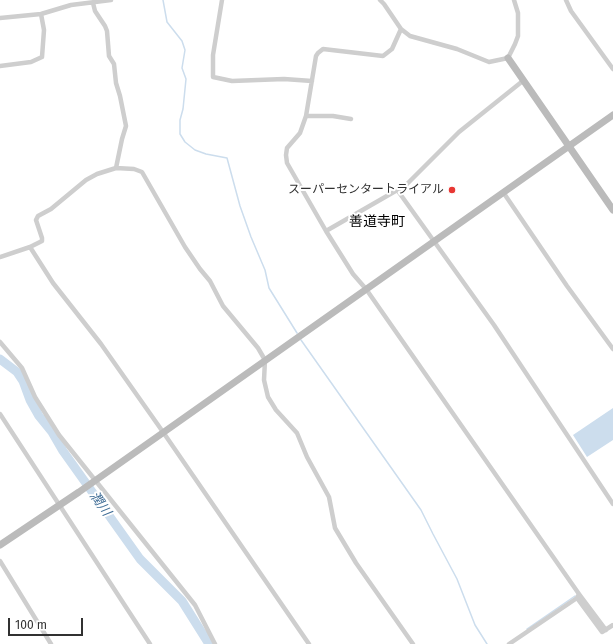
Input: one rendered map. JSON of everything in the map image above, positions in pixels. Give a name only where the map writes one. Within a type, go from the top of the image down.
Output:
[{"type":"street","points":[[0,18],[41,14],[70,2],[93,3],[111,0]]},
{"type":"street","points":[[222,0],[213,55],[212,77],[232,81],[284,79],[312,81]]},
{"type":"street","points":[[380,0],[401,29],[410,36],[457,49],[489,62],[508,58]]},
{"type":"street","points":[[508,58],[518,36],[518,13],[514,0]]},
{"type":"street","points":[[566,0],[571,11],[613,70]]},
{"type":"street","points":[[93,3],[95,11],[107,31],[110,56],[114,64],[116,83],[126,126],[116,168]]},
{"type":"street","points":[[0,66],[31,62],[42,57],[44,30],[41,14]]},
{"type":"street","points":[[401,29],[392,49],[383,56],[323,49],[320,51],[316,56],[306,116],[300,133],[287,148],[287,163],[326,231],[353,274],[366,289],[602,632],[613,625]]},
{"type":"street","points":[[508,58],[570,145],[613,210]]},
{"type":"street","points":[[326,231],[398,191],[406,185],[459,132],[524,80]]},
{"type":"street","points":[[0,545],[95,481],[613,115]]},
{"type":"street","points":[[306,116],[333,116],[351,119]]},
{"type":"street","points":[[0,257],[30,247],[42,241],[36,220],[38,216],[51,209],[86,180],[97,174],[116,168],[134,169],[142,172],[185,247],[210,281],[223,306],[252,339],[265,360],[264,380],[268,397],[276,410],[297,433],[307,457],[329,496],[335,528],[356,563],[413,644]]},
{"type":"street","points":[[398,191],[494,325],[613,504]]},
{"type":"street","points":[[503,192],[613,349]]},
{"type":"street","points":[[30,247],[53,283],[101,344],[163,432],[309,644]]},
{"type":"street","points":[[0,342],[22,368],[36,397],[59,435],[195,605],[215,644]]},
{"type":"street","points":[[0,414],[60,505],[84,545],[150,644]]},
{"type":"street","points":[[0,561],[51,644]]},
{"type":"street","points":[[509,644],[578,596]]},
{"type":"water","points":[[613,408],[613,440],[587,457],[573,435]]},
{"type":"waterway","points":[[163,0],[167,22],[182,41],[185,50],[182,68],[186,79],[183,109],[180,120],[180,134],[185,142],[195,150],[206,154],[227,158],[240,206],[265,270],[269,288],[297,333]]},
{"type":"waterway","points":[[301,340],[421,510],[457,579],[475,625],[487,644]]},
{"type":"waterway","name":"潤川","points":[[0,359],[17,372],[23,381],[30,400],[39,416],[52,432],[63,451],[140,559],[182,601],[209,644]]},
{"type":"waterway","points":[[527,629],[575,596]]},
{"type":"place","name":"スーパーセンタートライアル","points":[[452,190]]},
{"type":"district","name":"善道寺町","points":[[377,222]]}]
